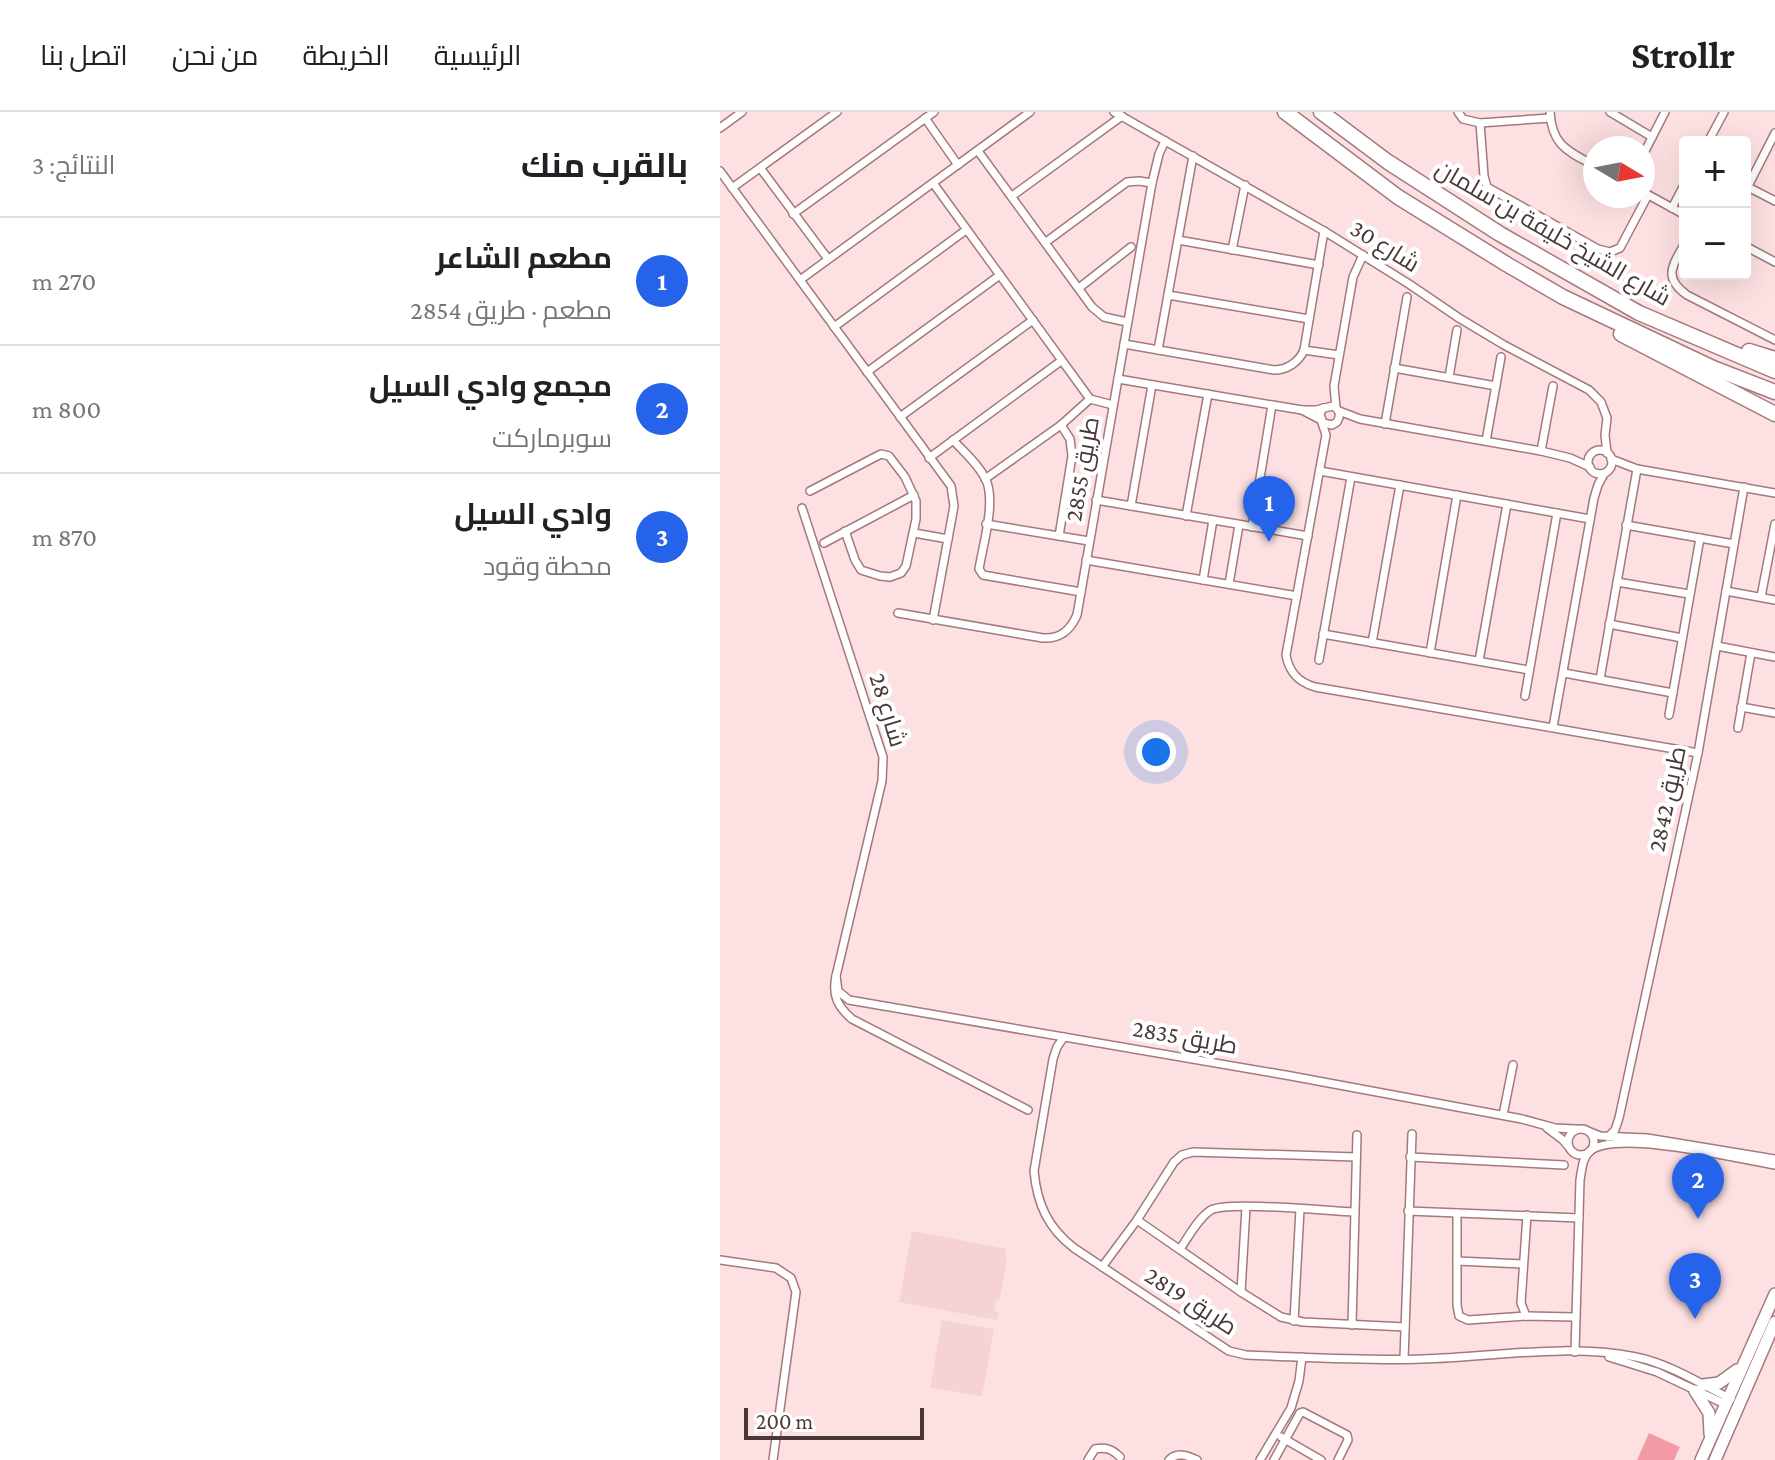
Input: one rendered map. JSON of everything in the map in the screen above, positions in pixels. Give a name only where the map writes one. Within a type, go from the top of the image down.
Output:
[{"type":"highway","name":"شارع الشيخ خليفة بن سلمان","points":[[1279,112],[1289,115],[1398,197],[1563,297],[1713,368],[1775,392]]},
{"type":"highway","name":"شارع الشيخ خليفة بن سلمان","points":[[1321,112],[1388,162],[1500,234],[1639,313],[1775,371]]},
{"type":"highway","points":[[1609,295],[1699,333],[1775,359]]},
{"type":"highway","points":[[1563,297],[1606,326],[1775,414]]},
{"type":"main road","points":[[1701,1460],[1711,1437],[1733,1405],[1741,1367],[1775,1294]]},
{"type":"main road","points":[[1713,1460],[1733,1405],[1775,1322]]},
{"type":"main road","points":[[1711,1437],[1708,1410],[1699,1388],[1719,1383],[1741,1367]]},
{"type":"street","points":[[720,128],[742,112]]},
{"type":"street","points":[[793,214],[934,112]]},
{"type":"street","points":[[800,280],[1030,112]]},
{"type":"street","points":[[1458,112],[1463,119],[1480,123],[1550,115],[1554,135],[1562,147],[1583,159]]},
{"type":"street","points":[[1610,112],[1650,136]]},
{"type":"street","points":[[1653,136],[1665,112]]},
{"type":"street","points":[[1711,136],[1724,112]]},
{"type":"street","points":[[732,188],[835,113]]},
{"type":"street","points":[[1012,196],[1118,114]]},
{"type":"street","name":"شارع 30","points":[[1118,114],[1324,231],[1481,332],[1589,390],[1601,402],[1607,418],[1605,435],[1609,456],[1607,472],[1594,498]]},
{"type":"street","points":[[925,118],[958,165]]},
{"type":"street","points":[[1480,123],[1487,187],[1598,249],[1610,252],[1620,248],[1639,208]]},
{"type":"street","points":[[1751,180],[1774,137]]},
{"type":"street","name":"طريق 2855","points":[[898,613],[1053,638],[1073,625],[1152,183],[1165,141]]},
{"type":"street","points":[[978,151],[1092,307],[1104,317],[1127,322]]},
{"type":"street","points":[[1158,350],[1193,156]]},
{"type":"street","points":[[761,169],[828,259]]},
{"type":"street","points":[[720,171],[951,486],[954,506],[933,620]]},
{"type":"street","points":[[1046,242],[1127,182],[1152,183]]},
{"type":"street","points":[[933,183],[1090,399],[1113,405]]},
{"type":"street","points":[[1232,250],[1245,185]]},
{"type":"street","points":[[1751,191],[1775,201]]},
{"type":"street","points":[[1672,208],[1679,195]]},
{"type":"street","points":[[1655,199],[1679,212]]},
{"type":"street","points":[[834,327],[966,230]]},
{"type":"street","points":[[1124,344],[1282,370],[1302,356],[1304,350],[1324,231]]},
{"type":"street","points":[[1178,240],[1319,265]]},
{"type":"street","points":[[1079,288],[1131,247]]},
{"type":"street","points":[[1751,249],[1775,262]]},
{"type":"street","points":[[1363,255],[1353,277],[1334,386],[1320,414],[1326,435],[1286,655],[1292,672],[1306,684],[1698,753]]},
{"type":"street","points":[[1679,255],[1671,272],[1679,290],[1775,340]]},
{"type":"street","points":[[867,372],[1000,275]]},
{"type":"street","points":[[1168,295],[1309,319]]},
{"type":"street","points":[[1385,424],[1407,297]]},
{"type":"street","points":[[900,417],[1033,320]]},
{"type":"street","points":[[1449,377],[1457,330]]},
{"type":"street","points":[[1304,350],[1339,355]]},
{"type":"street","points":[[1486,441],[1501,357]]},
{"type":"street","points":[[929,458],[1061,361]]},
{"type":"street","points":[[1394,368],[1496,386]]},
{"type":"street","points":[[1118,379],[1302,410],[1330,405],[1360,419],[1541,451],[1570,458],[1591,469],[1607,472],[1634,468]]},
{"type":"street","points":[[1131,506],[1152,385]]},
{"type":"street","points":[[1325,442],[1340,414],[1334,386]]},
{"type":"street","points":[[1541,451],[1553,386]]},
{"type":"street","points":[[1186,516],[1208,394]]},
{"type":"street","points":[[985,479],[1061,425],[1090,399]]},
{"type":"street","points":[[1252,527],[1272,405]]},
{"type":"street","points":[[1302,410],[1329,425],[1360,419]]},
{"type":"street","points":[[1059,536],[1072,456],[1070,439],[1061,425]]},
{"type":"street","points":[[1553,727],[1594,498],[1595,485],[1589,460],[1605,435]]},
{"type":"street","points":[[953,440],[985,479],[989,502],[980,573],[1081,592]]},
{"type":"street","points":[[1570,458],[1595,453],[1634,468],[1775,493]]},
{"type":"street","points":[[810,491],[881,454],[889,456],[914,495],[914,533],[906,566],[901,573],[890,577],[861,570],[845,531]]},
{"type":"street","points":[[1600,679],[1634,468]]},
{"type":"street","points":[[1320,471],[1590,519]]},
{"type":"street","points":[[1319,660],[1351,477]]},
{"type":"street","points":[[1372,643],[1400,485]]},
{"type":"street","name":"طريق 2842","points":[[1608,1137],[1615,1130],[1619,1118],[1698,753],[1744,487]]},
{"type":"street","points":[[824,543],[914,495]]},
{"type":"street","points":[[1430,653],[1457,495]]},
{"type":"street","points":[[1096,500],[1308,536]]},
{"type":"street","points":[[1479,661],[1507,504]]},
{"type":"street","name":"شارع 28","points":[[802,508],[883,757],[879,796],[836,976]]},
{"type":"street","points":[[1525,696],[1557,513]]},
{"type":"street","points":[[1203,580],[1213,520]]},
{"type":"street","points":[[986,524],[1089,541]]},
{"type":"street","points":[[1761,597],[1775,524]]},
{"type":"street","points":[[1229,584],[1239,525]]},
{"type":"street","points":[[1626,525],[1734,544]]},
{"type":"street","points":[[914,533],[948,539]]},
{"type":"street","name":"طريق 2842","points":[[1669,715],[1700,538]]},
{"type":"street","points":[[1086,560],[1297,596]]},
{"type":"street","points":[[1617,582],[1689,594]]},
{"type":"street","points":[[1726,591],[1775,600]]},
{"type":"street","points":[[1609,624],[1682,638]]},
{"type":"street","points":[[1323,634],[1529,670]]},
{"type":"street","points":[[1717,646],[1775,657]]},
{"type":"street","points":[[1738,728],[1751,653]]},
{"type":"street","points":[[1564,673],[1673,693]]},
{"type":"street","points":[[1741,707],[1775,713]]},
{"type":"street","points":[[836,976],[834,996],[837,1004],[852,1019],[1028,1110]]},
{"type":"street","name":"طريق 2835","points":[[836,976],[838,991],[849,1000],[1503,1115],[1555,1128],[1575,1129]]},
{"type":"street","name":"طريق 2819","points":[[1048,1035],[1053,1059]]},
{"type":"street","name":"طريق 2819","points":[[1064,1037],[1053,1059],[1036,1154],[1035,1188],[1039,1203],[1054,1229],[1074,1248],[1229,1351],[1246,1355],[1404,1359],[1606,1352],[1659,1368],[1733,1405]]},
{"type":"street","points":[[1503,1115],[1513,1065]]},
{"type":"street","name":"طريق 2842","points":[[1619,1118],[1622,1140]]},
{"type":"street","name":"طريق 2835","points":[[1542,1124],[1571,1150]]},
{"type":"street","points":[[1580,1180],[1568,1138],[1575,1129],[1583,1128],[1622,1140],[1775,1165]]},
{"type":"street","points":[[1575,1352],[1580,1180],[1585,1158],[1594,1142],[1590,1132]]},
{"type":"street","points":[[1404,1359],[1412,1134]]},
{"type":"street","points":[[1352,1325],[1357,1135]]},
{"type":"street","points":[[1571,1150],[1579,1155],[1601,1145],[1647,1138],[1775,1159]]},
{"type":"street","points":[[1102,1267],[1174,1162],[1182,1155],[1356,1157]]},
{"type":"street","points":[[1410,1157],[1564,1165]]},
{"type":"street","points":[[1180,1249],[1211,1210],[1223,1207],[1354,1212]]},
{"type":"street","points":[[1241,1292],[1246,1207]]},
{"type":"street","points":[[1294,1321],[1300,1209]]},
{"type":"street","points":[[1408,1211],[1579,1218]]},
{"type":"street","points":[[1457,1213],[1457,1311],[1462,1319],[1575,1317]]},
{"type":"street","points":[[1526,1316],[1521,1303],[1527,1215]]},
{"type":"street","points":[[1137,1220],[1281,1317],[1294,1321],[1405,1327]]},
{"type":"street","points":[[720,1260],[776,1268],[791,1278],[796,1292],[773,1460]]},
{"type":"street","points":[[1457,1261],[1523,1264]]},
{"type":"street","points":[[1302,1357],[1291,1408],[1262,1456],[1276,1459],[1300,1413],[1306,1412],[1347,1435],[1348,1440],[1338,1460]]},
{"type":"street","points":[[1275,1434],[1321,1460]]},
{"type":"street","points":[[1088,1460],[1095,1449],[1105,1447],[1120,1457]]},
{"type":"street","points":[[1169,1460],[1179,1455],[1197,1460]]},
{"type":"shaded area","points":[[912,1231],[1007,1249],[999,1301],[996,1301],[994,1311],[999,1312],[997,1320],[899,1302]]},
{"type":"shaded area","points":[[942,1320],[994,1329],[982,1396],[930,1388]]},
{"type":"shaded area","points":[[1649,1433],[1680,1447],[1674,1460],[1637,1460]]},
{"type":"place","name":"مطعم الشاعر","points":[[1269,542]]},
{"type":"place","name":"مجمع وادي السيل","points":[[1698,1219]]},
{"type":"place","name":"وادي السيل","points":[[1695,1319]]}]
